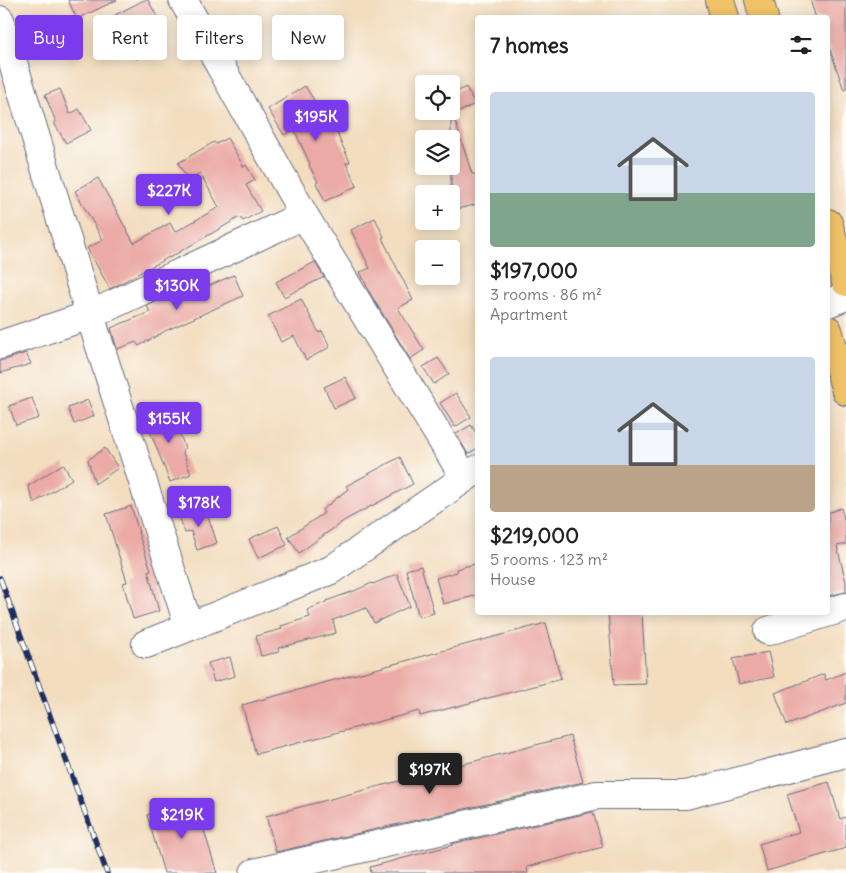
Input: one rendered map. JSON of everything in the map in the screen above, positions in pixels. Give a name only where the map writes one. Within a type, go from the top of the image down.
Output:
[{"type":"main road","points":[[720,0],[724,15]]},
{"type":"main road","points":[[758,0],[763,15]]},
{"type":"main road","points":[[830,230],[846,282]]},
{"type":"main road","points":[[830,337],[846,390]]},
{"type":"street","points":[[146,644],[332,570],[471,474],[304,215],[182,0]]},
{"type":"street","points":[[0,20],[90,315],[189,627]]},
{"type":"street","points":[[0,345],[90,315],[304,215]]},
{"type":"street","points":[[830,302],[846,296]]},
{"type":"street","points":[[830,612],[846,607]]},
{"type":"street","points":[[768,631],[820,615]]},
{"type":"street","points":[[254,873],[597,795],[686,795],[846,753]]},
{"type":"building","points":[[68,0],[117,0],[83,16],[75,15]]},
{"type":"building","points":[[144,0],[148,0],[156,15],[115,15]]},
{"type":"building","points":[[810,0],[846,0],[846,89],[844,90],[830,50],[830,15],[815,15]]},
{"type":"building","points":[[305,86],[326,119],[331,116],[350,162],[346,163],[357,186],[325,201],[294,129],[284,135],[268,109]]},
{"type":"building","points":[[466,87],[475,104],[460,112],[460,90]]},
{"type":"building","points":[[60,89],[70,114],[79,109],[91,130],[66,143],[54,123],[56,122],[45,95]]},
{"type":"building","points":[[455,121],[458,130],[451,130],[451,122]]},
{"type":"building","points":[[460,137],[472,174],[475,174],[475,205],[460,208],[460,185],[451,185],[451,175],[460,175]]},
{"type":"building","points":[[227,138],[244,167],[246,165],[255,180],[246,185],[261,211],[243,221],[240,217],[110,289],[87,248],[103,240],[75,191],[98,178],[134,243],[170,223],[175,232],[219,207],[200,173],[188,180],[178,163],[214,142],[216,144]]},
{"type":"building","points":[[375,218],[384,237],[382,238],[413,300],[398,308],[424,350],[410,359],[371,295],[360,272],[370,268],[351,230]]},
{"type":"building","points":[[315,262],[324,277],[284,297],[276,282]]},
{"type":"building","points":[[234,275],[243,296],[165,331],[139,346],[136,342],[117,349],[111,328],[150,312],[147,306],[205,279],[208,286]]},
{"type":"building","points":[[301,299],[319,333],[322,331],[330,347],[306,360],[294,336],[281,342],[268,316]]},
{"type":"building","points":[[26,353],[31,364],[0,373],[0,360]]},
{"type":"building","points":[[438,358],[449,374],[434,384],[423,367]]},
{"type":"building","points":[[345,377],[356,398],[334,408],[324,387]]},
{"type":"building","points":[[456,393],[471,417],[455,427],[440,403]]},
{"type":"building","points":[[32,398],[39,418],[16,425],[9,406]]},
{"type":"building","points":[[88,400],[94,416],[74,424],[68,408]]},
{"type":"building","points":[[169,405],[185,448],[182,450],[191,474],[170,482],[146,421]]},
{"type":"building","points":[[471,425],[475,431],[475,450],[468,454],[456,434]]},
{"type":"building","points":[[105,448],[118,468],[95,484],[88,460]]},
{"type":"building","points":[[400,457],[413,484],[345,520],[299,553],[288,537],[324,513],[322,510],[348,489],[346,486]]},
{"type":"building","points":[[63,464],[72,479],[34,503],[28,486]]},
{"type":"building","points":[[131,506],[151,570],[148,571],[159,611],[133,619],[123,583],[127,582],[106,514]]},
{"type":"building","points":[[205,507],[217,543],[197,550],[191,531],[185,533],[179,516]]},
{"type":"building","points":[[841,508],[846,525],[846,544],[837,546],[846,582],[846,592],[830,596],[830,512]]},
{"type":"building","points":[[278,526],[287,545],[258,558],[249,539]]},
{"type":"building","points":[[475,564],[475,596],[443,604],[436,578],[457,572],[456,569]]},
{"type":"building","points":[[421,566],[434,613],[419,617],[406,570]]},
{"type":"building","points":[[397,574],[410,606],[374,623],[366,608],[333,620],[336,633],[278,648],[279,652],[261,656],[256,636],[282,629],[281,626],[310,617],[307,610]]},
{"type":"building","points":[[608,615],[642,615],[646,684],[614,685]]},
{"type":"building","points":[[546,623],[561,679],[420,716],[419,711],[256,754],[242,705]]},
{"type":"building","points":[[768,652],[774,677],[739,684],[733,659]]},
{"type":"building","points":[[230,657],[235,676],[214,682],[208,663]]},
{"type":"building","points":[[846,672],[846,703],[787,725],[775,693],[824,674],[826,680]]},
{"type":"building","points":[[570,736],[583,782],[276,852],[266,816]]},
{"type":"building","points":[[829,782],[840,819],[846,817],[846,848],[767,871],[759,844],[799,832],[787,794]]},
{"type":"building","points":[[195,801],[217,873],[164,873],[147,815]]},
{"type":"building","points":[[593,812],[603,847],[527,867],[528,873],[371,873],[370,867],[452,844]]},
{"type":"railway","points":[[0,578],[107,873]]}]
